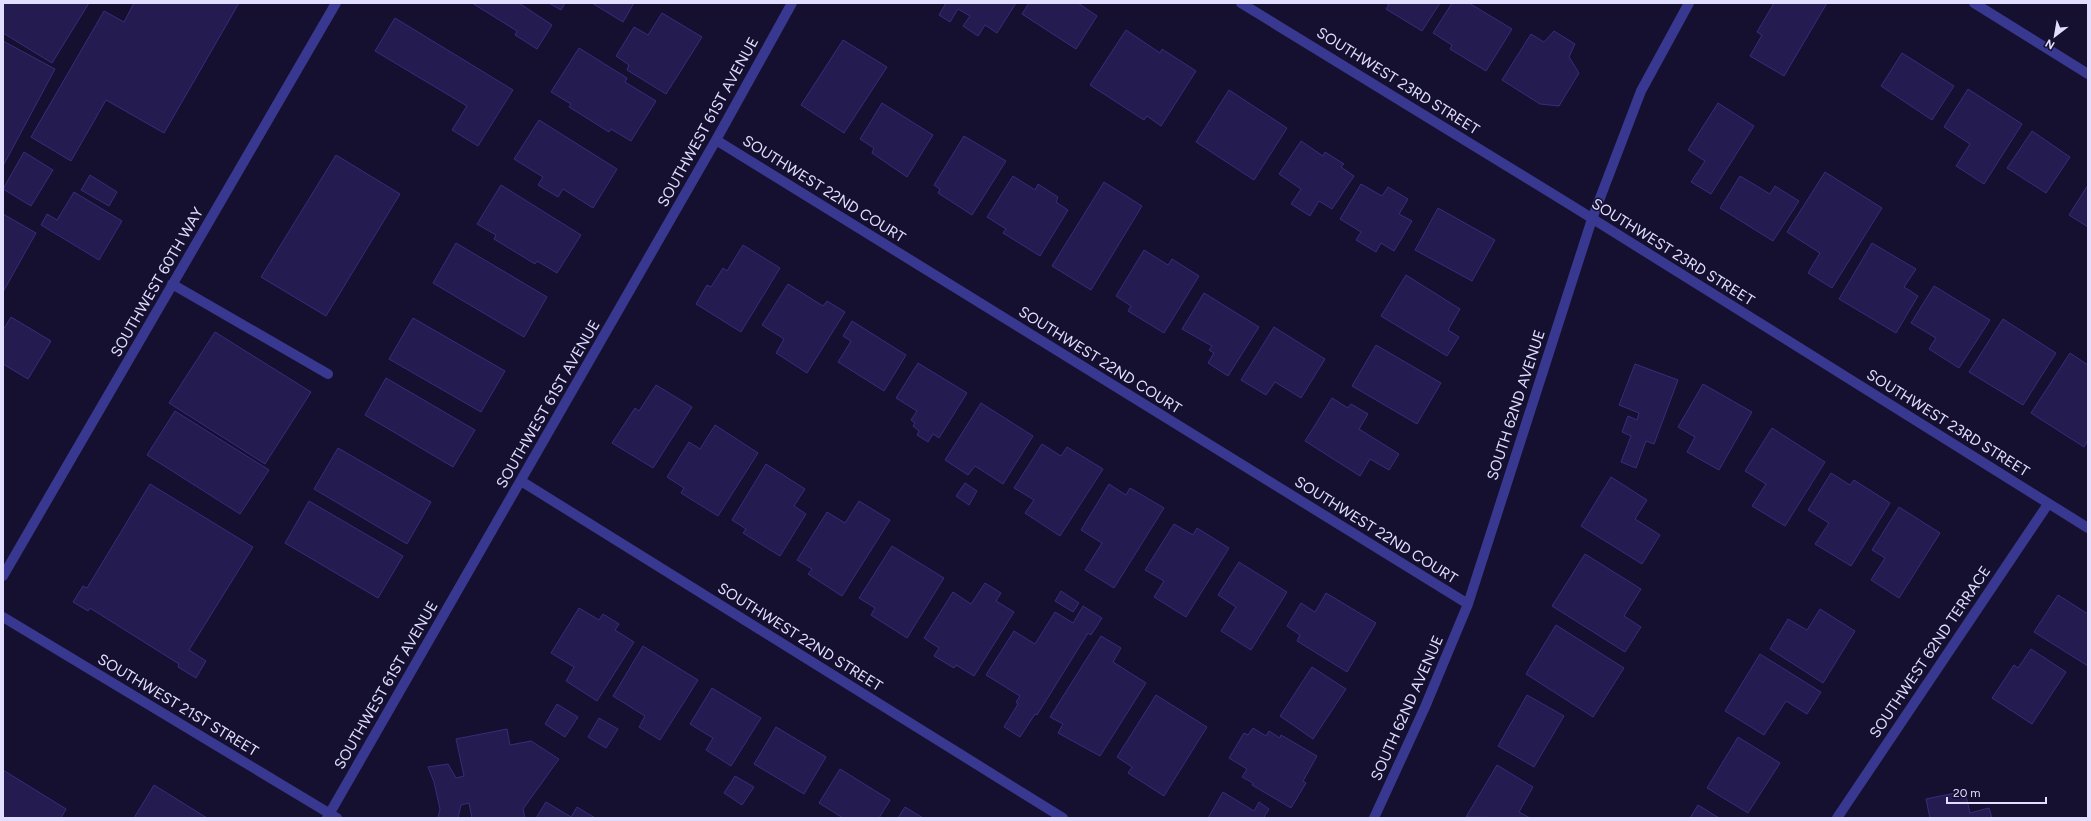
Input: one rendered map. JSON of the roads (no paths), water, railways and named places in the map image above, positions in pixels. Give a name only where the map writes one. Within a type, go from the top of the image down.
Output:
[{"type":"street","name":"SOUTHWEST 60TH WAY","points":[[3,576],[336,3]]},
{"type":"street","name":"SOUTHWEST 61ST AVENUE","points":[[331,816],[716,140],[792,3]]},
{"type":"street","name":"SOUTHWEST 23RD STREET","points":[[1241,3],[1592,219],[2088,528]]},
{"type":"street","name":"SOUTH 62ND AVENUE","points":[[1374,818],[1425,708],[1468,604],[1592,219],[1641,91],[1689,3]]},
{"type":"street","points":[[1974,3],[2088,74]]},
{"type":"street","name":"SOUTHWEST 22ND COURT","points":[[716,140],[1468,604]]},
{"type":"street","points":[[172,284],[328,374]]},
{"type":"street","name":"SOUTHWEST 22ND STREET","points":[[521,481],[1063,818]]},
{"type":"street","name":"SOUTHWEST 62ND TERRACE","points":[[1837,818],[2048,504]]},
{"type":"street","name":"SOUTHWEST 21ST STREET","points":[[3,617],[331,816]]}]
